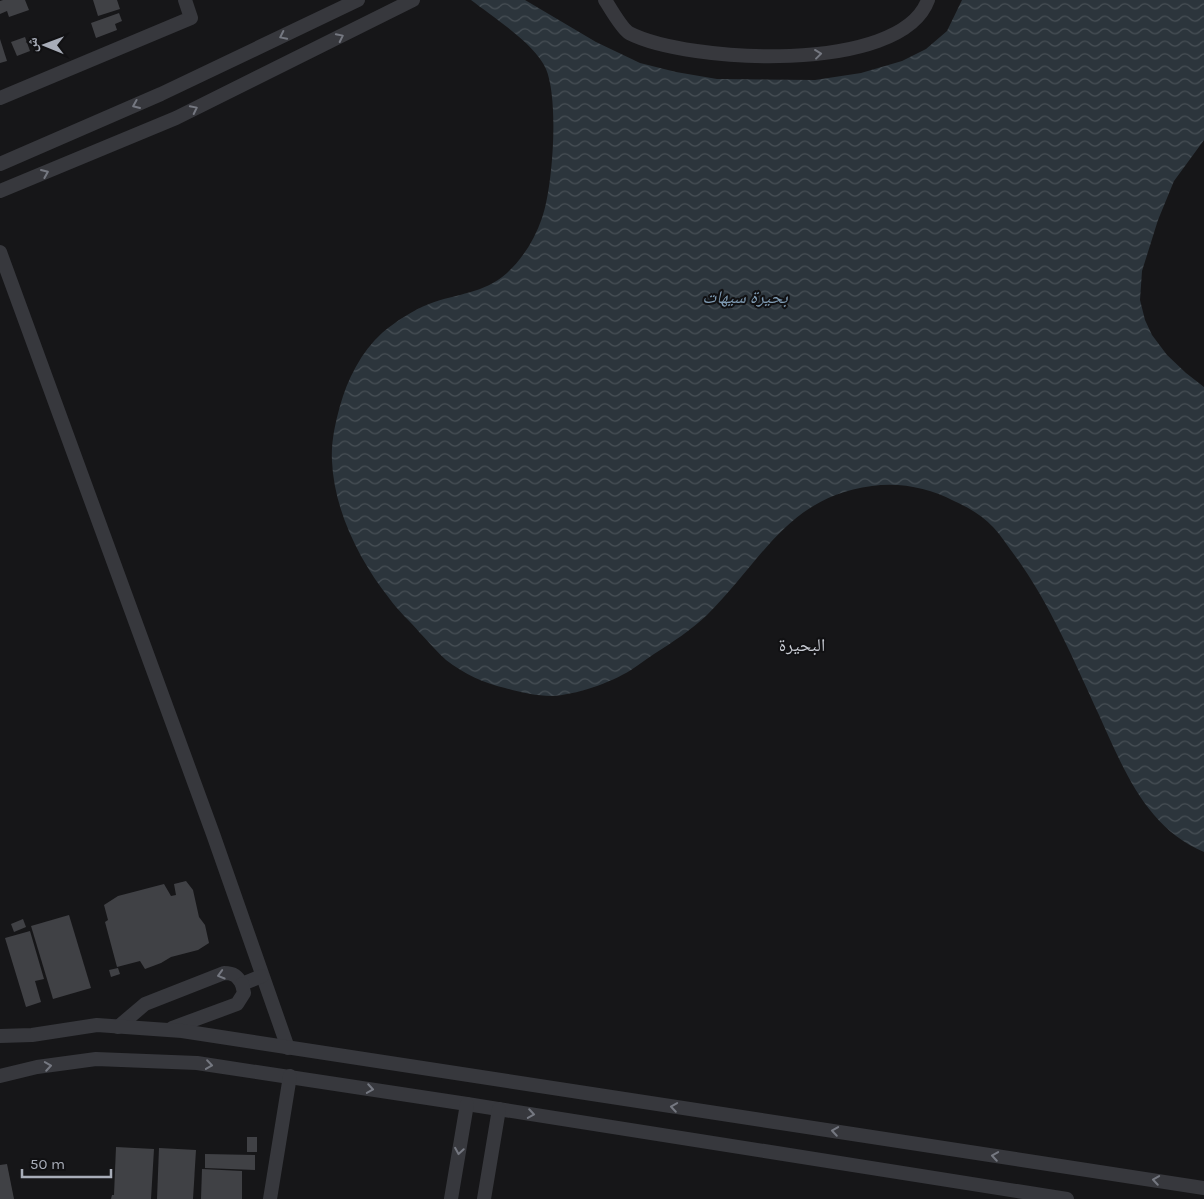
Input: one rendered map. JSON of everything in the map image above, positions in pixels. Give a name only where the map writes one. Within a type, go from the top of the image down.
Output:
[{"type":"street","points":[[0,98],[191,18],[185,0]]},
{"type":"street","points":[[0,164],[161,94],[358,0]]},
{"type":"street","points":[[605,0],[627,32],[645,40],[714,53],[769,57],[825,53],[872,43],[894,34],[913,23],[925,8],[928,0]]},
{"type":"street","points":[[0,192],[176,118],[411,1]]},
{"type":"street","points":[[0,252],[213,834],[288,1048]]},
{"type":"street","points":[[118,1027],[145,1004],[224,973],[236,975],[242,984],[244,993],[236,1004],[168,1030]]},
{"type":"street","points":[[242,984],[262,976]]},
{"type":"street","points":[[142,1028],[145,1004]]},
{"type":"street","points":[[0,1036],[32,1035],[97,1025],[168,1030],[1204,1188]]},
{"type":"street","points":[[0,1076],[37,1067],[96,1059],[197,1063],[290,1076],[1067,1199]]},
{"type":"street","points":[[270,1199],[290,1076]]},
{"type":"street","points":[[451,1199],[467,1104]]},
{"type":"street","points":[[484,1199],[499,1109]]},
{"type":"water","name":"بحيرة سيهات","points":[[471,0],[525,0],[596,42],[640,63],[676,72],[717,79],[815,80],[861,73],[902,61],[926,49],[947,31],[962,0],[1204,0],[1204,140],[1174,181],[1158,220],[1142,271],[1140,300],[1145,320],[1152,335],[1167,355],[1204,387],[1204,852],[1166,828],[1139,794],[1117,755],[1048,609],[1024,568],[1000,535],[985,519],[970,509],[944,496],[924,489],[893,485],[872,486],[843,492],[818,503],[797,517],[778,534],[707,615],[688,631],[623,675],[592,688],[571,693],[551,696],[534,695],[482,681],[460,670],[446,660],[396,607],[358,551],[343,516],[338,498],[334,479],[332,447],[343,396],[361,358],[382,333],[411,313],[429,304],[489,285],[513,267],[528,248],[542,218],[552,165],[552,101],[546,69],[533,50]]},
{"type":"building","points":[[25,0],[29,10],[9,17],[7,11],[0,14],[0,1]]},
{"type":"building","points":[[93,0],[117,0],[120,9],[98,16]]},
{"type":"building","points":[[119,13],[122,21],[115,24],[117,30],[96,38],[91,23]]},
{"type":"building","points":[[25,37],[30,51],[17,56],[11,42]]},
{"type":"building","points":[[0,39],[7,61],[0,63]]},
{"type":"building","points":[[186,881],[193,890],[199,917],[205,925],[209,943],[198,950],[171,957],[145,969],[140,961],[117,967],[105,922],[108,920],[104,905],[118,896],[164,884],[171,896],[176,895],[174,884]]},
{"type":"building","points":[[69,915],[91,988],[53,999],[31,926]]},
{"type":"building","points":[[23,919],[26,927],[14,932],[11,924]]},
{"type":"building","points":[[30,931],[44,979],[35,981],[41,1002],[26,1007],[5,938]]},
{"type":"building","points":[[118,968],[120,974],[111,977],[109,970]]},
{"type":"building","points":[[247,1137],[257,1137],[257,1152],[247,1152]]},
{"type":"building","points":[[116,1147],[154,1149],[151,1199],[111,1199],[112,1195],[114,1195]]},
{"type":"building","points":[[159,1148],[196,1150],[193,1199],[157,1199]]},
{"type":"building","points":[[205,1154],[255,1155],[255,1170],[205,1168]]},
{"type":"building","points":[[7,1164],[14,1199],[0,1199],[0,1165]]},
{"type":"building","points":[[202,1169],[242,1171],[242,1199],[201,1199]]},
{"type":"district","name":"البحيرة","points":[[802,645]]}]
